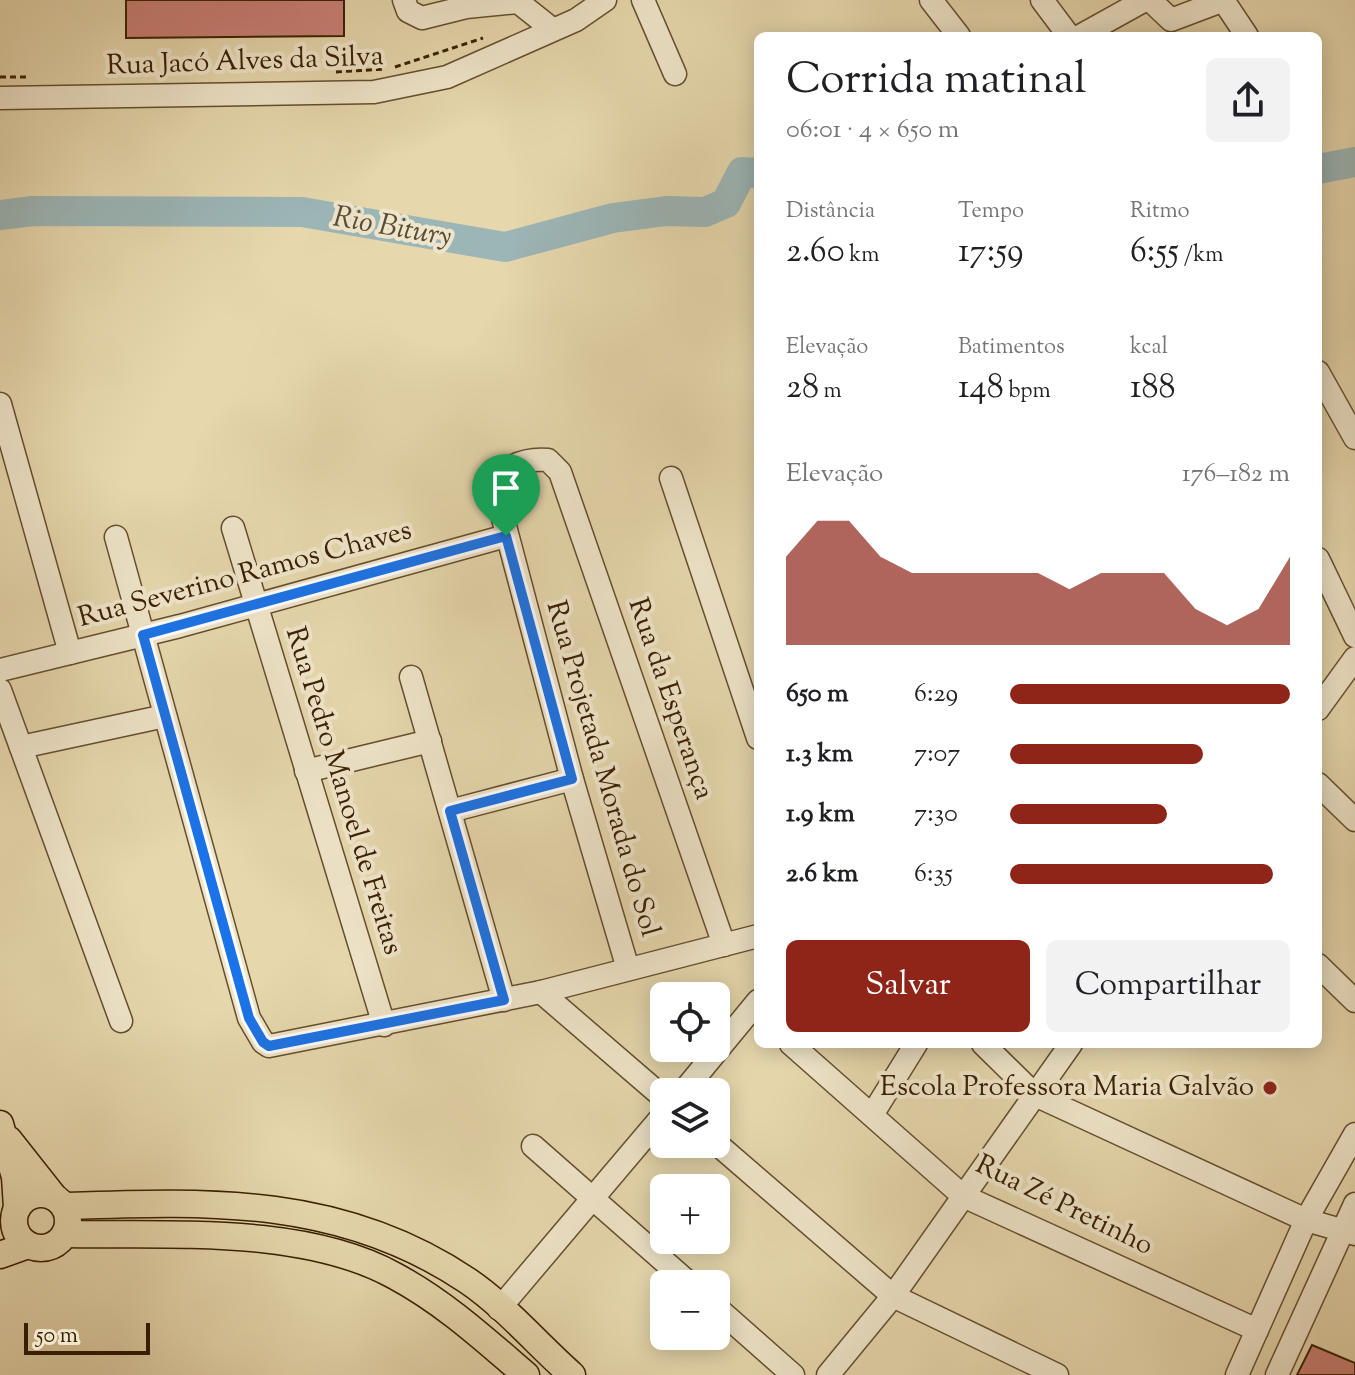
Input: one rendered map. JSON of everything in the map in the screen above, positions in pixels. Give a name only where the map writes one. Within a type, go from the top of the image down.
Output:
[{"type":"main road","points":[[3,1130],[59,1201],[69,1220],[65,1234]]},
{"type":"main road","points":[[3,1130],[10,1216],[16,1233],[28,1245]]},
{"type":"main road","points":[[10,1216],[37,1194],[59,1201],[263,1206],[333,1219],[406,1245],[476,1288],[572,1375]]},
{"type":"main road","points":[[261,1237],[263,1206]]},
{"type":"main road","points":[[0,1255],[28,1245],[45,1248],[65,1234],[261,1237],[350,1258],[393,1274],[458,1315],[520,1373]]},
{"type":"main road","points":[[458,1315],[476,1288]]},
{"type":"street","points":[[404,0],[408,11],[422,18],[466,7],[518,2],[547,25]]},
{"type":"street","name":"Rua Jacó Alves da Silva","points":[[0,98],[374,92],[447,77],[576,20],[605,0]]},
{"type":"street","points":[[643,0],[675,74]]},
{"type":"street","points":[[931,0],[956,32]]},
{"type":"street","points":[[1042,0],[1066,32]]},
{"type":"street","points":[[1085,32],[1113,7],[1152,4],[1177,19],[1224,0],[1244,32]]},
{"type":"street","points":[[1322,379],[1355,438]]},
{"type":"street","points":[[0,404],[70,653]]},
{"type":"street","name":"Rua da Esperança","points":[[496,492],[496,480],[503,471],[532,460],[548,460],[560,472],[724,945]]},
{"type":"street","points":[[671,478],[754,726]]},
{"type":"street","name":"Rua Projetada Morada do Sol","points":[[496,492],[572,779],[628,969]]},
{"type":"street","name":"Rua Pedro Manoel de Freitas","points":[[233,528],[384,1025]]},
{"type":"street","name":"Rua Severino Ramos Chaves","points":[[0,670],[143,635],[506,536]]},
{"type":"street","points":[[116,537],[249,1018],[263,1042],[269,1046],[541,992],[754,937]]},
{"type":"street","points":[[1322,567],[1355,636]]},
{"type":"street","points":[[1322,703],[1355,658]]},
{"type":"street","points":[[411,677],[504,1000]]},
{"type":"street","points":[[0,690],[121,1021]]},
{"type":"street","points":[[21,747],[165,716]]},
{"type":"street","points":[[306,771],[430,741]]},
{"type":"street","points":[[450,811],[572,779]]},
{"type":"street","points":[[1322,788],[1355,820]]},
{"type":"street","points":[[1322,969],[1355,1001]]},
{"type":"street","points":[[541,992],[650,1086]]},
{"type":"street","points":[[695,1078],[754,1011]]},
{"type":"street","name":"Rua Zé Pretinho","points":[[796,1048],[963,1196],[1257,1330]]},
{"type":"street","points":[[872,1115],[914,1048]]},
{"type":"street","points":[[987,1048],[1035,1095],[1332,1229]]},
{"type":"street","points":[[828,1375],[893,1296],[1068,1048]]},
{"type":"street","points":[[499,1309],[650,1131]]},
{"type":"street","points":[[1277,1375],[1332,1229],[1355,1134]]},
{"type":"street","points":[[533,1146],[674,1270]]},
{"type":"street","points":[[730,1155],[893,1296],[1057,1375]]},
{"type":"street","points":[[1237,1375],[1257,1330],[1332,1229],[1355,1204]]},
{"type":"street","points":[[730,1319],[793,1375]]},
{"type":"street","points":[[520,1373],[529,1336]]},
{"type":"path","name":"Rua Jacó Alves da Silva","points":[[331,72],[390,68],[484,38]]},
{"type":"path","points":[[0,77],[32,77]]},
{"type":"building","points":[[126,0],[344,0],[344,36],[126,38]]},
{"type":"building","points":[[1312,1345],[1355,1363],[1355,1375],[1297,1375]]},
{"type":"waterway","name":"Rio Bitury","points":[[1322,168],[1355,162]]},
{"type":"waterway","name":"Rio Bitury","points":[[0,215],[33,211],[302,212],[505,247],[613,218],[666,211],[705,212],[726,203],[742,172],[754,173]]},
{"type":"place","name":"Escola Professora Maria Galvão","points":[[1270,1088]]},
{"type":"route","points":[[506,536],[572,779],[450,811],[504,1000],[269,1046],[263,1042],[249,1018],[143,635],[506,536]]}]
